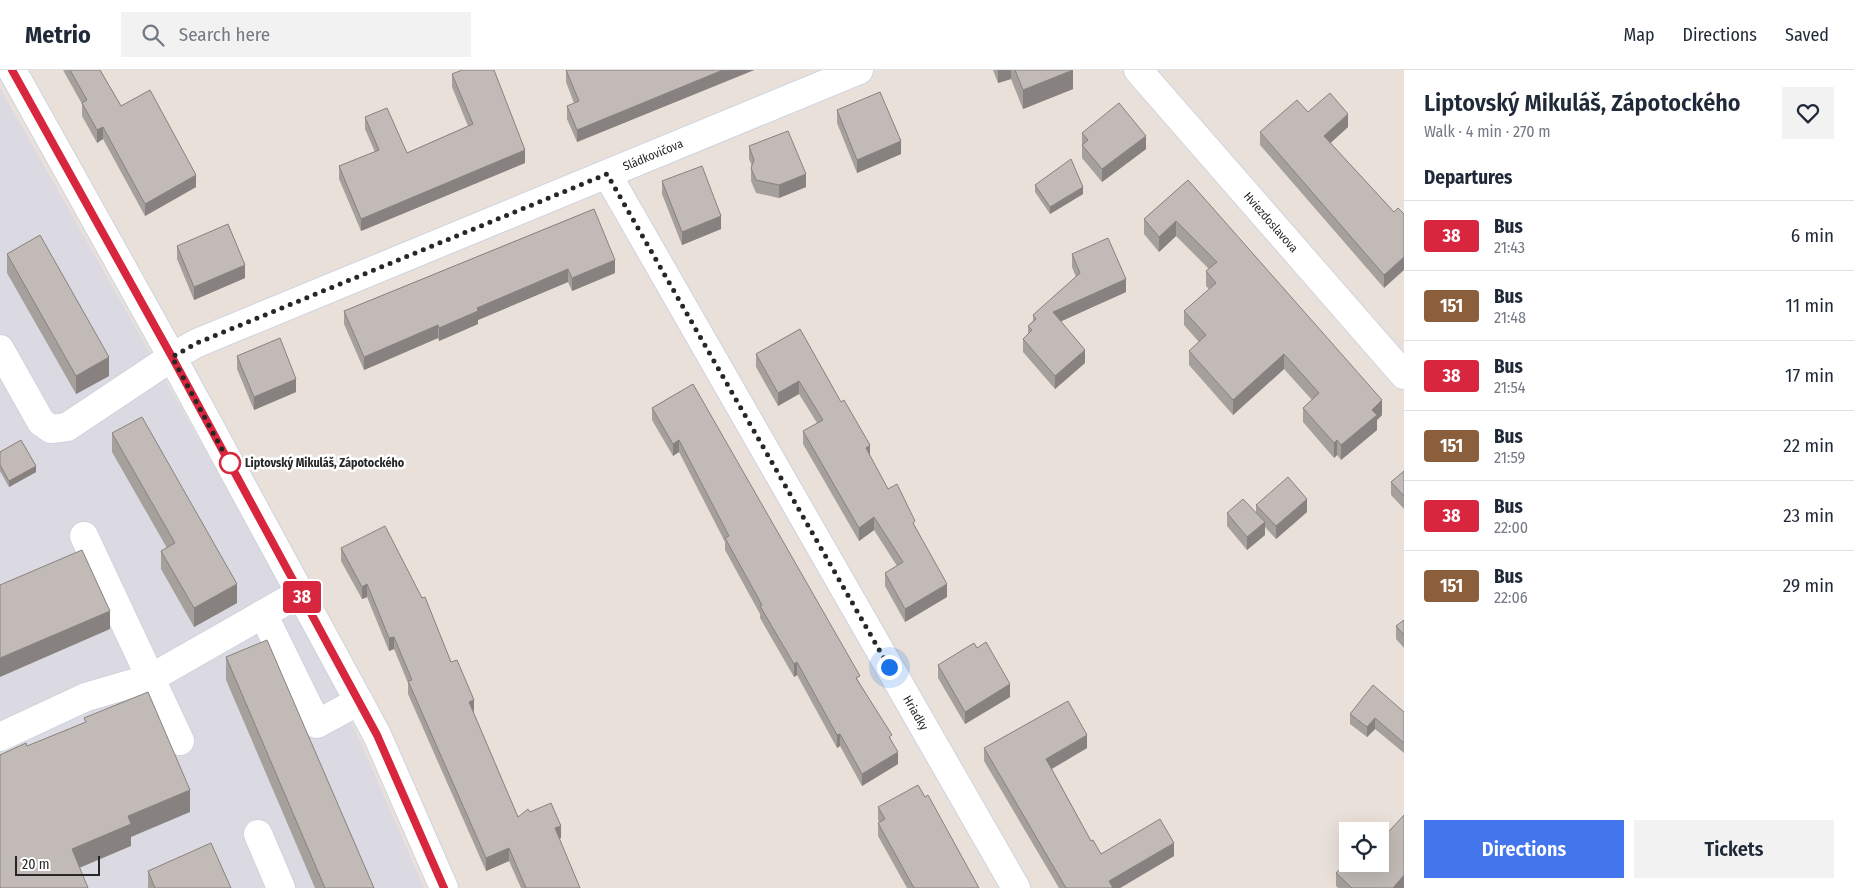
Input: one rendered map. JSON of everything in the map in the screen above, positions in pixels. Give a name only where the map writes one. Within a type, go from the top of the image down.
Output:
[{"type":"street","points":[[12,70],[172,357],[377,735],[444,888]]},
{"type":"street","name":"Sládkovičova","points":[[0,349],[42,422],[51,429],[67,427],[172,357],[197,343],[859,70]]},
{"type":"street","name":"Hviezdoslavova","points":[[1138,70],[1404,375]]},
{"type":"street","name":"Hriadky","points":[[607,174],[1016,888]]},
{"type":"street","points":[[84,536],[180,741]]},
{"type":"street","points":[[0,737],[86,697],[151,678],[300,593]]},
{"type":"street","points":[[263,614],[317,724],[359,701]]},
{"type":"street","points":[[258,834],[281,888]]},
{"type":"shaded area","points":[[0,88],[309,634],[361,743],[424,888],[0,888]]},
{"type":"building","points":[[70,70],[100,70],[121,106],[150,90],[196,175],[145,204],[103,127],[97,130],[82,103],[87,100]]},
{"type":"building","points":[[462,70],[494,70],[525,150],[361,219],[339,166],[379,150],[365,117],[387,108],[407,153],[473,124],[452,74]]},
{"type":"building","points":[[566,70],[723,70],[577,130],[567,106],[579,101]]},
{"type":"building","points":[[1015,70],[1073,70],[1023,90]]},
{"type":"building","points":[[880,92],[901,141],[857,160],[837,110]]},
{"type":"building","points":[[1330,93],[1348,114],[1324,136],[1394,212],[1398,208],[1404,214],[1404,257],[1384,275],[1260,132],[1297,100],[1308,112]]},
{"type":"building","points":[[1119,103],[1146,136],[1102,169],[1082,145],[1088,140],[1082,133]]},
{"type":"building","points":[[788,131],[806,174],[779,185],[756,180],[751,168],[754,160],[749,146]]},
{"type":"building","points":[[1071,159],[1083,187],[1050,207],[1035,185]]},
{"type":"building","points":[[702,166],[721,216],[682,232],[662,181]]},
{"type":"building","points":[[1188,180],[1382,400],[1372,410],[1377,415],[1341,445],[1337,440],[1334,443],[1303,408],[1319,393],[1284,354],[1233,400],[1189,351],[1206,335],[1184,311],[1216,283],[1206,271],[1217,262],[1176,221],[1159,237],[1144,219]]},
{"type":"building","points":[[594,209],[615,260],[572,278],[568,269],[477,308],[478,311],[439,328],[438,325],[364,357],[344,311]]},
{"type":"building","points":[[228,224],[245,265],[194,287],[177,246]]},
{"type":"building","points":[[40,235],[109,357],[76,376],[7,254]]},
{"type":"building","points":[[1108,238],[1126,279],[1053,312],[1085,350],[1055,376],[1023,339],[1032,330],[1028,326],[1036,319],[1033,315],[1080,273],[1072,254]]},
{"type":"building","points":[[800,329],[841,402],[844,400],[870,445],[866,448],[888,489],[897,484],[915,521],[913,523],[947,584],[905,609],[885,573],[903,562],[874,517],[859,528],[803,431],[823,420],[799,381],[778,393],[756,354]]},
{"type":"building","points":[[280,338],[296,379],[254,397],[237,356]]},
{"type":"building","points":[[693,384],[860,676],[856,678],[892,735],[889,737],[898,752],[862,774],[840,734],[837,735],[797,662],[794,664],[760,606],[762,605],[725,538],[729,536],[679,440],[673,444],[652,408]]},
{"type":"building","points":[[142,417],[237,584],[194,608],[161,551],[175,543],[112,433]]},
{"type":"building","points":[[21,440],[36,466],[9,481],[0,465],[0,452]]},
{"type":"building","points":[[1404,471],[1404,496],[1391,482]]},
{"type":"building","points":[[1288,477],[1307,499],[1276,526],[1256,505]]},
{"type":"building","points":[[1243,499],[1265,522],[1247,537],[1227,513]]},
{"type":"building","points":[[385,526],[422,598],[425,597],[451,662],[457,660],[474,700],[469,702],[518,817],[528,809],[530,812],[551,803],[561,826],[555,828],[580,888],[526,888],[509,848],[486,858],[408,681],[412,680],[394,637],[389,638],[367,584],[362,587],[341,548]]},
{"type":"building","points":[[82,550],[110,611],[0,658],[0,585]]},
{"type":"building","points":[[1404,620],[1404,635],[1396,626]]},
{"type":"building","points":[[267,640],[374,888],[325,888],[226,657]]},
{"type":"building","points":[[986,642],[1010,684],[965,712],[938,665],[974,643],[977,648]]},
{"type":"building","points":[[1373,685],[1404,712],[1404,743],[1375,718],[1367,727],[1350,714]]},
{"type":"building","points":[[148,692],[190,790],[128,816],[131,824],[72,849],[88,888],[0,888],[0,755],[26,743],[27,746],[86,722],[84,718]]},
{"type":"building","points":[[1068,701],[1087,735],[1046,759],[1091,841],[1093,840],[1101,854],[1160,819],[1174,843],[1109,881],[1113,888],[1066,888],[984,748]]},
{"type":"building","points":[[918,785],[925,797],[928,795],[979,888],[914,888],[878,823],[885,819],[878,807]]},
{"type":"building","points":[[1404,815],[1404,875],[1393,888],[1352,888],[1336,873],[1339,870],[1339,872],[1389,872],[1389,831]]},
{"type":"building","points":[[211,843],[231,888],[155,888],[148,871]]},
{"type":"bus line","name":"38","points":[[12,70],[172,357],[377,735],[444,888]]},
{"type":"place","name":"Liptovský Mikuláš, Zápotockého","points":[[230,463]]},
{"type":"route","points":[[230,463],[232,468],[172,357],[197,343],[607,174],[889,667]]}]
